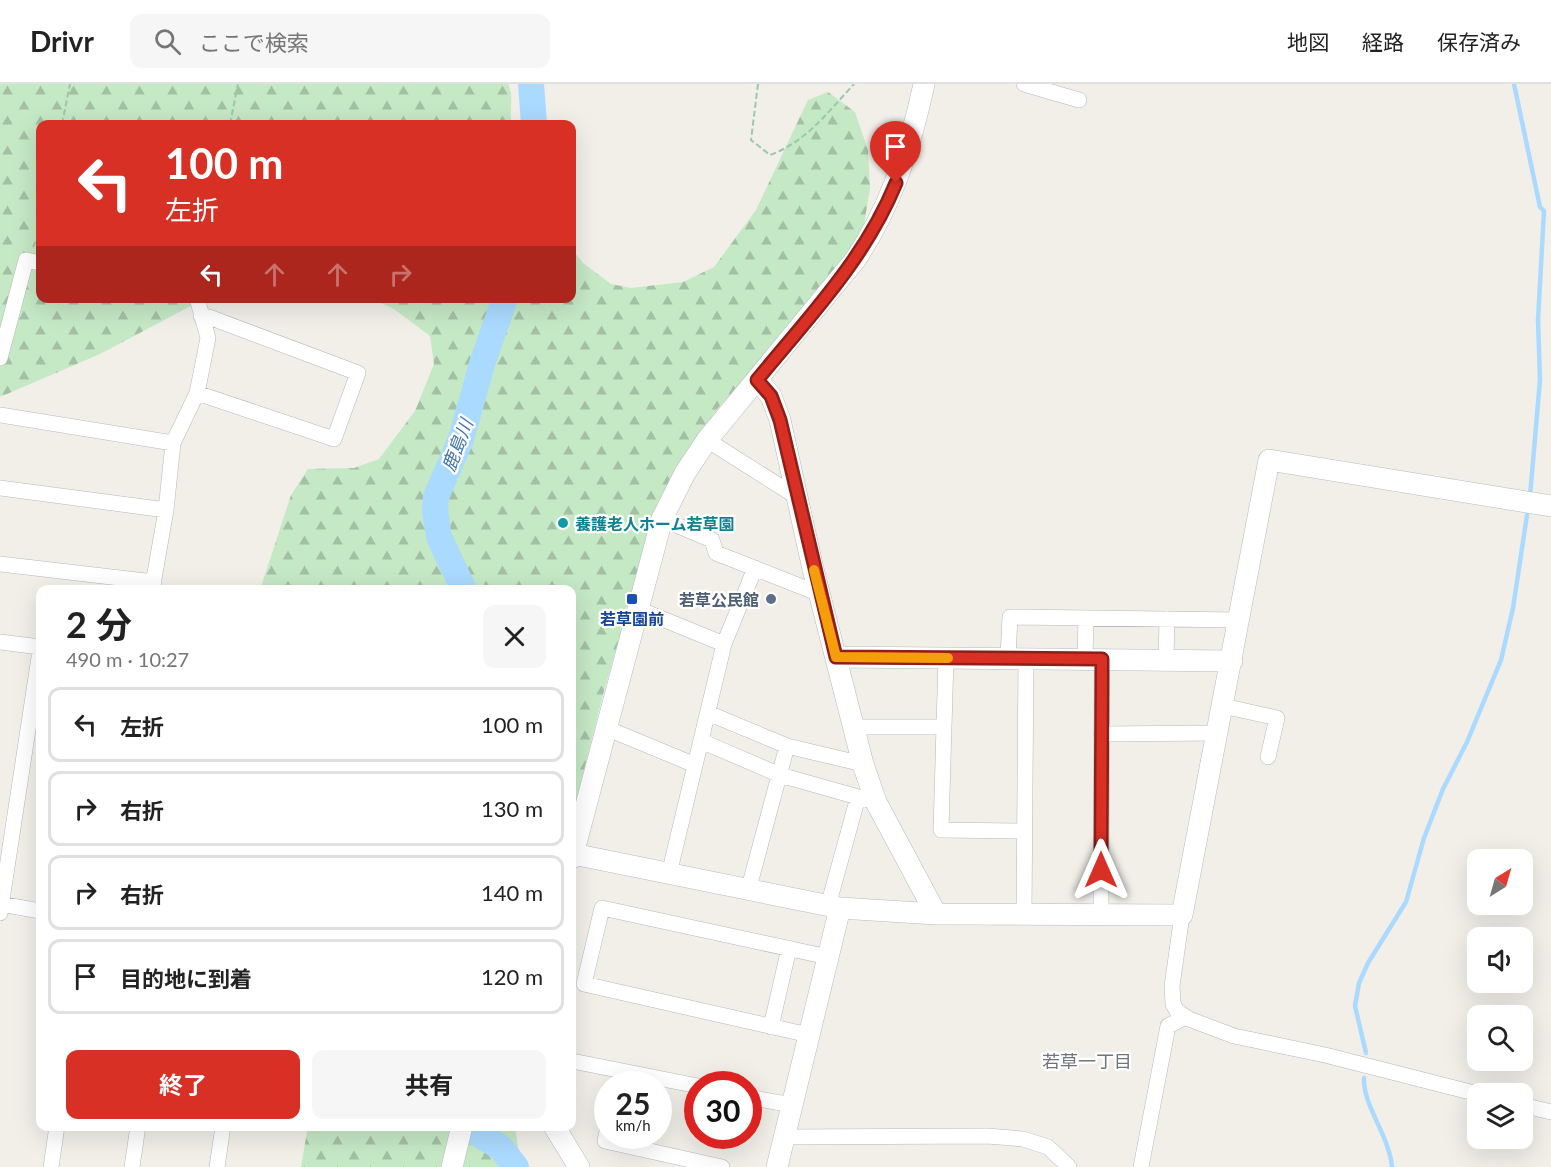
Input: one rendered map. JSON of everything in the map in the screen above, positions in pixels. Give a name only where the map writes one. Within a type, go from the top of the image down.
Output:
[{"type":"street","points":[[576,841],[662,519],[685,473],[707,441],[855,260],[871,237],[896,183],[924,84]]},
{"type":"street","points":[[1024,84],[1078,100]]},
{"type":"street","points":[[0,358],[6,322],[26,260],[36,262]]},
{"type":"street","points":[[153,585],[166,510],[173,443],[197,393],[208,338],[198,303]]},
{"type":"street","points":[[197,393],[334,439],[358,373],[209,316],[201,316]]},
{"type":"street","points":[[757,380],[771,396],[780,420],[852,727],[863,764],[867,800],[834,907],[828,957],[777,1167]]},
{"type":"street","points":[[0,415],[173,443]]},
{"type":"street","points":[[707,441],[797,496]]},
{"type":"street","points":[[1467,1091],[1325,1055],[1234,1036],[1186,1017],[1177,1011],[1173,995],[1182,915],[1269,460],[1551,506]]},
{"type":"street","points":[[0,488],[166,510]]},
{"type":"street","points":[[662,519],[712,540],[716,553],[820,594]]},
{"type":"street","points":[[0,564],[146,585]]},
{"type":"street","points":[[669,874],[724,644],[755,568]]},
{"type":"street","points":[[638,609],[724,644]]},
{"type":"street","points":[[1024,915],[1025,831],[1017,657],[1010,617],[1239,620]]},
{"type":"street","points":[[1086,618],[1101,734],[1101,915]]},
{"type":"street","points":[[1166,660],[1167,619]]},
{"type":"street","points":[[0,642],[36,648]]},
{"type":"street","points":[[836,657],[1017,657],[1232,661]]},
{"type":"street","points":[[946,658],[941,830],[1025,831]]},
{"type":"street","points":[[36,675],[0,907],[36,911]]},
{"type":"street","points":[[1223,706],[1277,718],[1268,758]]},
{"type":"street","points":[[708,713],[787,746],[863,764]]},
{"type":"street","points":[[852,727],[944,727]]},
{"type":"street","points":[[606,728],[695,765]]},
{"type":"street","points":[[1101,734],[1218,733]]},
{"type":"street","points":[[701,741],[780,775],[867,800],[936,914]]},
{"type":"street","points":[[748,891],[787,746]]},
{"type":"street","points":[[576,857],[834,907],[936,914],[1182,915]]},
{"type":"street","points":[[809,1035],[584,984],[602,908],[828,957]]},
{"type":"street","points":[[771,1027],[789,948]]},
{"type":"street","points":[[1141,1167],[1168,1026],[1186,1017]]},
{"type":"street","points":[[576,1062],[600,1071]]},
{"type":"street","points":[[762,1100],[792,1106]]},
{"type":"street","points":[[1533,1108],[1551,1112]]},
{"type":"street","points":[[51,1167],[56,1131]]},
{"type":"street","points":[[132,1167],[137,1131]]},
{"type":"street","points":[[217,1167],[222,1131]]},
{"type":"street","points":[[452,1167],[461,1131]]},
{"type":"street","points":[[557,1131],[579,1167]]},
{"type":"street","points":[[784,1137],[1023,1139],[1048,1147],[1069,1167]]},
{"type":"street","points":[[641,1149],[722,1167]]},
{"type":"path","points":[[63,120],[70,84]]},
{"type":"path","points":[[231,120],[238,84]]},
{"type":"path","points":[[758,84],[751,140],[770,155],[789,148],[809,132],[854,84]]},
{"type":"green space","points":[[0,84],[508,84],[511,94],[512,120],[36,120],[36,303],[196,303],[100,354],[0,397]]},
{"type":"green space","points":[[828,92],[855,112],[868,150],[870,188],[862,237],[848,265],[718,408],[690,452],[646,546],[604,691],[576,801],[576,585],[262,585],[291,495],[308,469],[354,468],[379,459],[415,411],[434,364],[430,336],[394,309],[381,303],[576,303],[576,254],[583,263],[611,284],[631,288],[683,282],[714,267],[756,210],[808,100]]},
{"type":"green space","points":[[307,1131],[516,1131],[521,1167],[301,1167]]},
{"type":"waterway","name":"鹿島川","points":[[531,84],[534,120]]},
{"type":"waterway","points":[[1514,84],[1540,207],[1544,211],[1538,320],[1540,380],[1530,496]]},
{"type":"waterway","name":"鹿島川","points":[[462,585],[439,537],[435,511],[436,497],[461,439],[482,364],[503,303]]},
{"type":"waterway","points":[[1366,1053],[1355,1006],[1359,983],[1368,963],[1406,902],[1424,838],[1443,789],[1467,742],[1501,660],[1513,608],[1527,515]]},
{"type":"waterway","points":[[1364,1078],[1368,1099],[1390,1155],[1392,1167]]},
{"type":"waterway","name":"鹿島川","points":[[474,1131],[501,1148],[516,1167]]},
{"type":"slow traffic","points":[[814,570],[836,657],[948,658]]},
{"type":"place","name":"養護老人ホーム若草園","points":[[563,523]]},
{"type":"place","name":"若草園前","points":[[632,599]]},
{"type":"place","name":"若草公民館","points":[[771,599]]},
{"type":"district","name":"若草一丁目","points":[[1087,1061]]},
{"type":"route","points":[[896,183],[871,237],[855,260],[757,380],[771,396],[780,420],[813,569],[836,657],[1102,659],[1101,870]]}]
